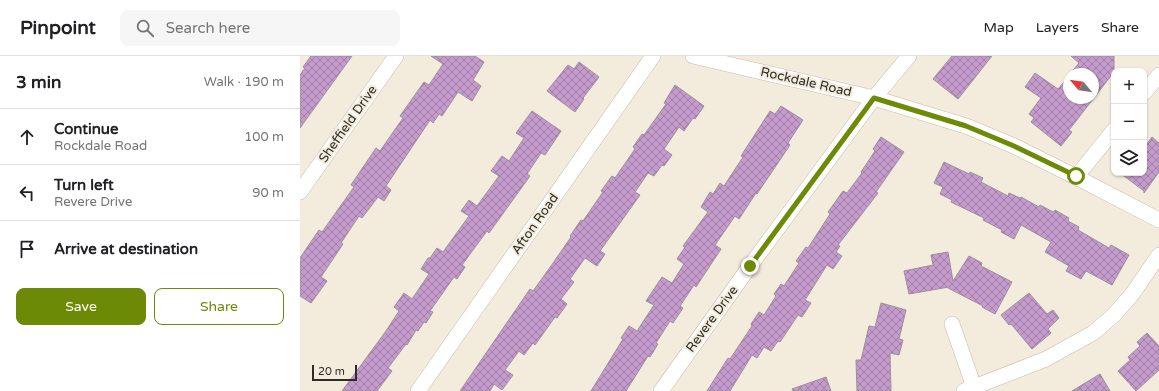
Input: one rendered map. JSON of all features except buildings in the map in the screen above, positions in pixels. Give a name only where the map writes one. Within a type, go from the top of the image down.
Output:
[{"type":"street","name":"Sheffield Drive","points":[[300,192],[396,56]]},
{"type":"street","name":"Afton Road","points":[[418,391],[653,56]]},
{"type":"street","name":"Rockdale Road","points":[[693,56],[874,98],[966,126],[1014,146],[1076,176],[1159,220]]},
{"type":"street","name":"Revere Drive","points":[[661,391],[750,266],[874,98],[909,56]]},
{"type":"street","points":[[1147,89],[1159,75]]},
{"type":"street","points":[[1076,176],[1111,134]]},
{"type":"street","points":[[952,324],[969,389],[1046,359],[1093,333],[1114,315],[1133,292],[1159,255]]},
{"type":"route","points":[[750,266],[874,98],[966,126],[1014,146],[1076,176]]}]
